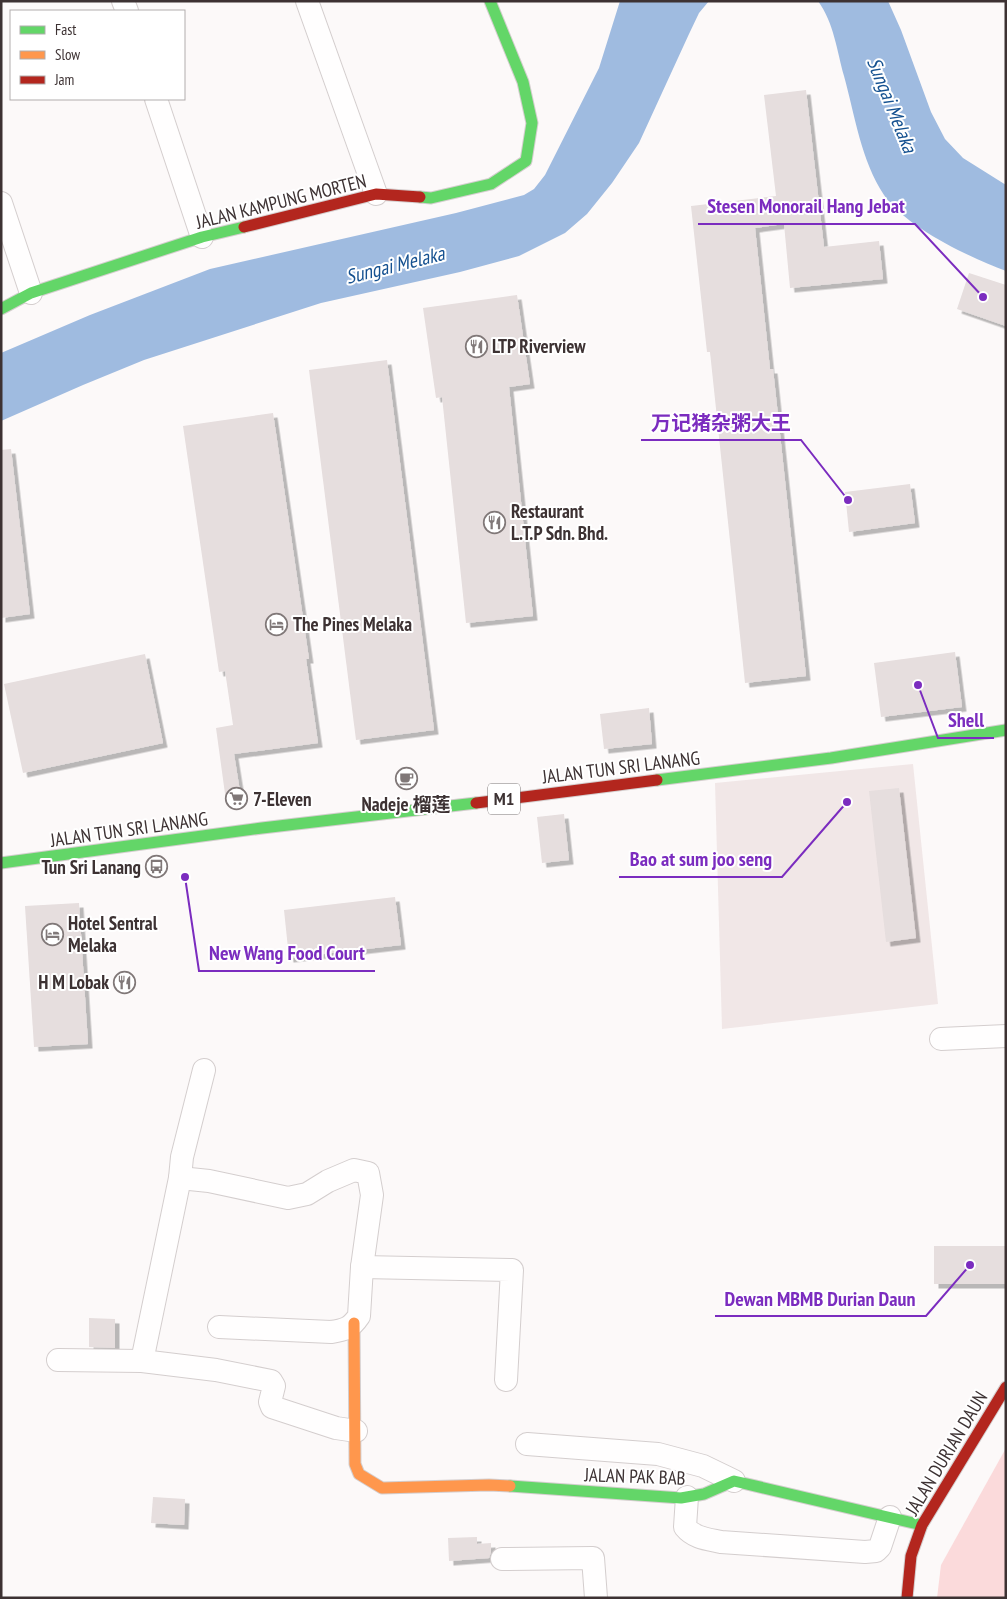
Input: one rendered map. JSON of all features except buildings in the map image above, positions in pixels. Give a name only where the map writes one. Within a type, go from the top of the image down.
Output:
[{"type":"street","points":[[307,1],[376,194]]},
{"type":"street","name":"JALAN KAMPUNG MORTEN","points":[[1,308],[32,293],[202,237],[376,194],[431,198],[492,184],[526,161],[532,123],[525,90],[490,1]]},
{"type":"street","points":[[156,100],[202,237]]},
{"type":"street","points":[[1,204],[32,293]]},
{"type":"street","name":"JALAN TUN SRI LANANG","points":[[1,863],[262,828],[446,807],[831,758],[1006,730]]},
{"type":"street","points":[[941,1039],[1006,1036]]},
{"type":"street","points":[[142,1361],[180,1178],[182,1157],[204,1070]]},
{"type":"street","points":[[180,1178],[209,1181],[288,1198],[308,1194],[328,1181],[354,1170],[368,1173],[372,1195],[362,1267],[359,1316],[354,1323],[349,1328],[331,1332],[219,1327]]},
{"type":"street","points":[[362,1267],[512,1270],[506,1380]]},
{"type":"street","name":"JALAN PAK BAB","points":[[354,1323],[355,1464],[360,1474],[382,1488],[489,1485],[687,1497],[704,1494],[734,1481]]},
{"type":"street","points":[[58,1360],[142,1361],[216,1370],[271,1381],[274,1386],[270,1402],[271,1407],[336,1428],[356,1431]]},
{"type":"street","name":"JALAN DURIAN DAUN","points":[[907,1598],[911,1556],[922,1525],[1006,1387]]},
{"type":"street","points":[[527,1444],[658,1454],[703,1466],[734,1481],[922,1525]]},
{"type":"street","points":[[687,1497],[685,1527],[691,1534],[721,1542],[865,1552],[876,1551],[880,1547],[890,1517]]},
{"type":"street","points":[[502,1560],[593,1558],[596,1598]]},
{"type":"shaded area","points":[[913,764],[938,1004],[722,1029],[715,783]]},
{"type":"shaded area","points":[[1006,1448],[1006,1598],[937,1598],[941,1565]]},
{"type":"water","name":"Sungai Melaka","points":[[620,1],[709,1],[699,13],[639,143],[612,183],[587,214],[565,233],[519,256],[460,272],[321,303],[144,360],[1,421],[1,353],[90,315],[210,269],[456,213],[524,195],[534,189],[545,175],[599,68]]},
{"type":"water","name":"Sungai Melaka","points":[[818,1],[888,1],[901,30],[931,112],[945,139],[963,158],[1006,185],[1006,271],[957,250],[923,230],[894,207],[884,195],[864,153],[834,37],[828,18]]},
{"type":"traffic: fast","points":[[420,197],[431,198],[491,184],[526,161],[532,123],[523,82],[490,1]]},
{"type":"traffic: fast","points":[[1,309],[31,293],[202,237],[244,227]]},
{"type":"traffic: fast","points":[[657,780],[831,758],[1006,730]]},
{"type":"traffic: fast","points":[[1,863],[262,828],[476,803]]},
{"type":"traffic: fast","points":[[510,1486],[681,1498],[704,1494],[734,1481],[922,1525]]},
{"type":"traffic: slow","points":[[354,1323],[355,1464],[359,1474],[382,1488],[510,1486]]},
{"type":"traffic: jam","points":[[244,227],[376,194],[420,197]]},
{"type":"traffic: jam","points":[[476,803],[657,780]]},
{"type":"traffic: jam","points":[[907,1598],[911,1556],[922,1525],[1006,1387]]},
{"type":"place","name":"Stesen Monorail Hang Jebat","points":[[983,297]]},
{"type":"place","name":"LTP Riverview","points":[[476,346]]},
{"type":"place","name":"万记猪杂粥大王","points":[[848,500]]},
{"type":"place","name":"Restaurant L.T.P Sdn. Bhd.","points":[[495,522]]},
{"type":"place","name":"The Pines Melaka","points":[[277,624]]},
{"type":"place","name":"Shell","points":[[918,685]]},
{"type":"place","name":"Nadeje 榴莲","points":[[406,778]]},
{"type":"place","name":"7-Eleven","points":[[237,799]]},
{"type":"place","name":"Bao at sum joo seng","points":[[847,802]]},
{"type":"place","name":"Tun Sri Lanang","points":[[157,867]]},
{"type":"place","name":"New Wang Food Court","points":[[185,877]]},
{"type":"place","name":"Hotel Sentral Melaka","points":[[52,934]]},
{"type":"place","name":"H M Lobak","points":[[125,982]]},
{"type":"place","name":"Dewan MBMB Durian Daun","points":[[970,1265]]}]
